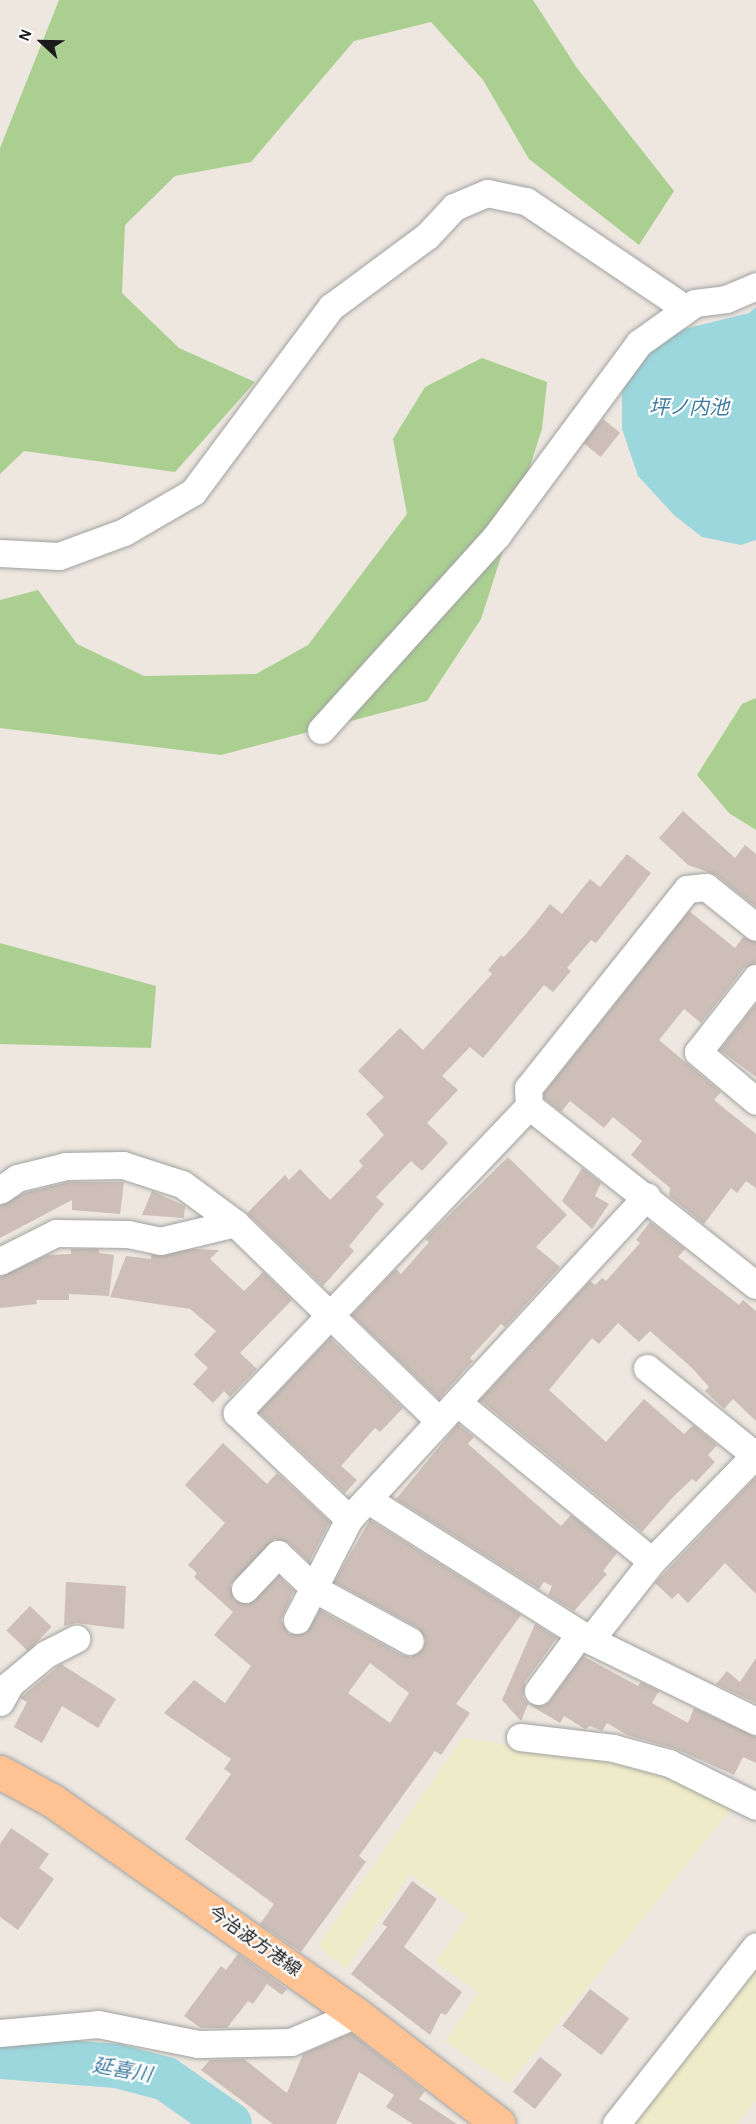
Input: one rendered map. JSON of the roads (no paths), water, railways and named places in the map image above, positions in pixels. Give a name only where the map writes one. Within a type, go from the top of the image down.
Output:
[{"type":"main road","name":"今治波方港線","points":[[0,1772],[53,1801],[357,2014],[499,2124]]},
{"type":"street","points":[[0,553],[59,556],[124,532],[193,492],[331,307],[427,236],[454,207],[487,193],[526,201],[686,309]]},
{"type":"street","points":[[321,730],[497,535],[639,343],[686,309],[756,286]]},
{"type":"street","points":[[349,1519],[237,1413],[529,1106],[528,1088],[687,889],[706,887],[756,927]]},
{"type":"street","points":[[756,978],[698,1052],[756,1101]]},
{"type":"street","points":[[529,1106],[647,1196],[756,1285]]},
{"type":"street","points":[[0,1190],[17,1178],[66,1166],[123,1165],[182,1184],[235,1223],[328,1317],[448,1411],[652,1562]]},
{"type":"street","points":[[297,1620],[315,1589],[349,1519],[370,1501],[448,1411],[647,1196]]},
{"type":"street","points":[[0,1262],[56,1233],[128,1234],[160,1241],[235,1223]]},
{"type":"street","points":[[538,1691],[652,1562],[756,1454],[647,1368]]},
{"type":"street","points":[[370,1501],[585,1637],[756,1721]]},
{"type":"street","points":[[245,1589],[278,1554],[315,1589],[410,1641]]},
{"type":"street","points":[[0,1702],[19,1677],[46,1654],[76,1639]]},
{"type":"street","points":[[520,1737],[613,1748],[669,1763],[756,1806]]},
{"type":"street","points":[[616,2124],[756,1946]]},
{"type":"street","points":[[0,2033],[98,2024],[198,2044],[291,2042],[357,2014]]},
{"type":"water","name":"坪ノ内池","points":[[756,307],[756,540],[741,545],[702,537],[674,515],[638,476],[622,429],[622,388],[649,350],[672,332],[749,313]]},
{"type":"waterway","name":"延喜川","points":[[0,2057],[117,2066],[166,2079],[230,2124]]}]
